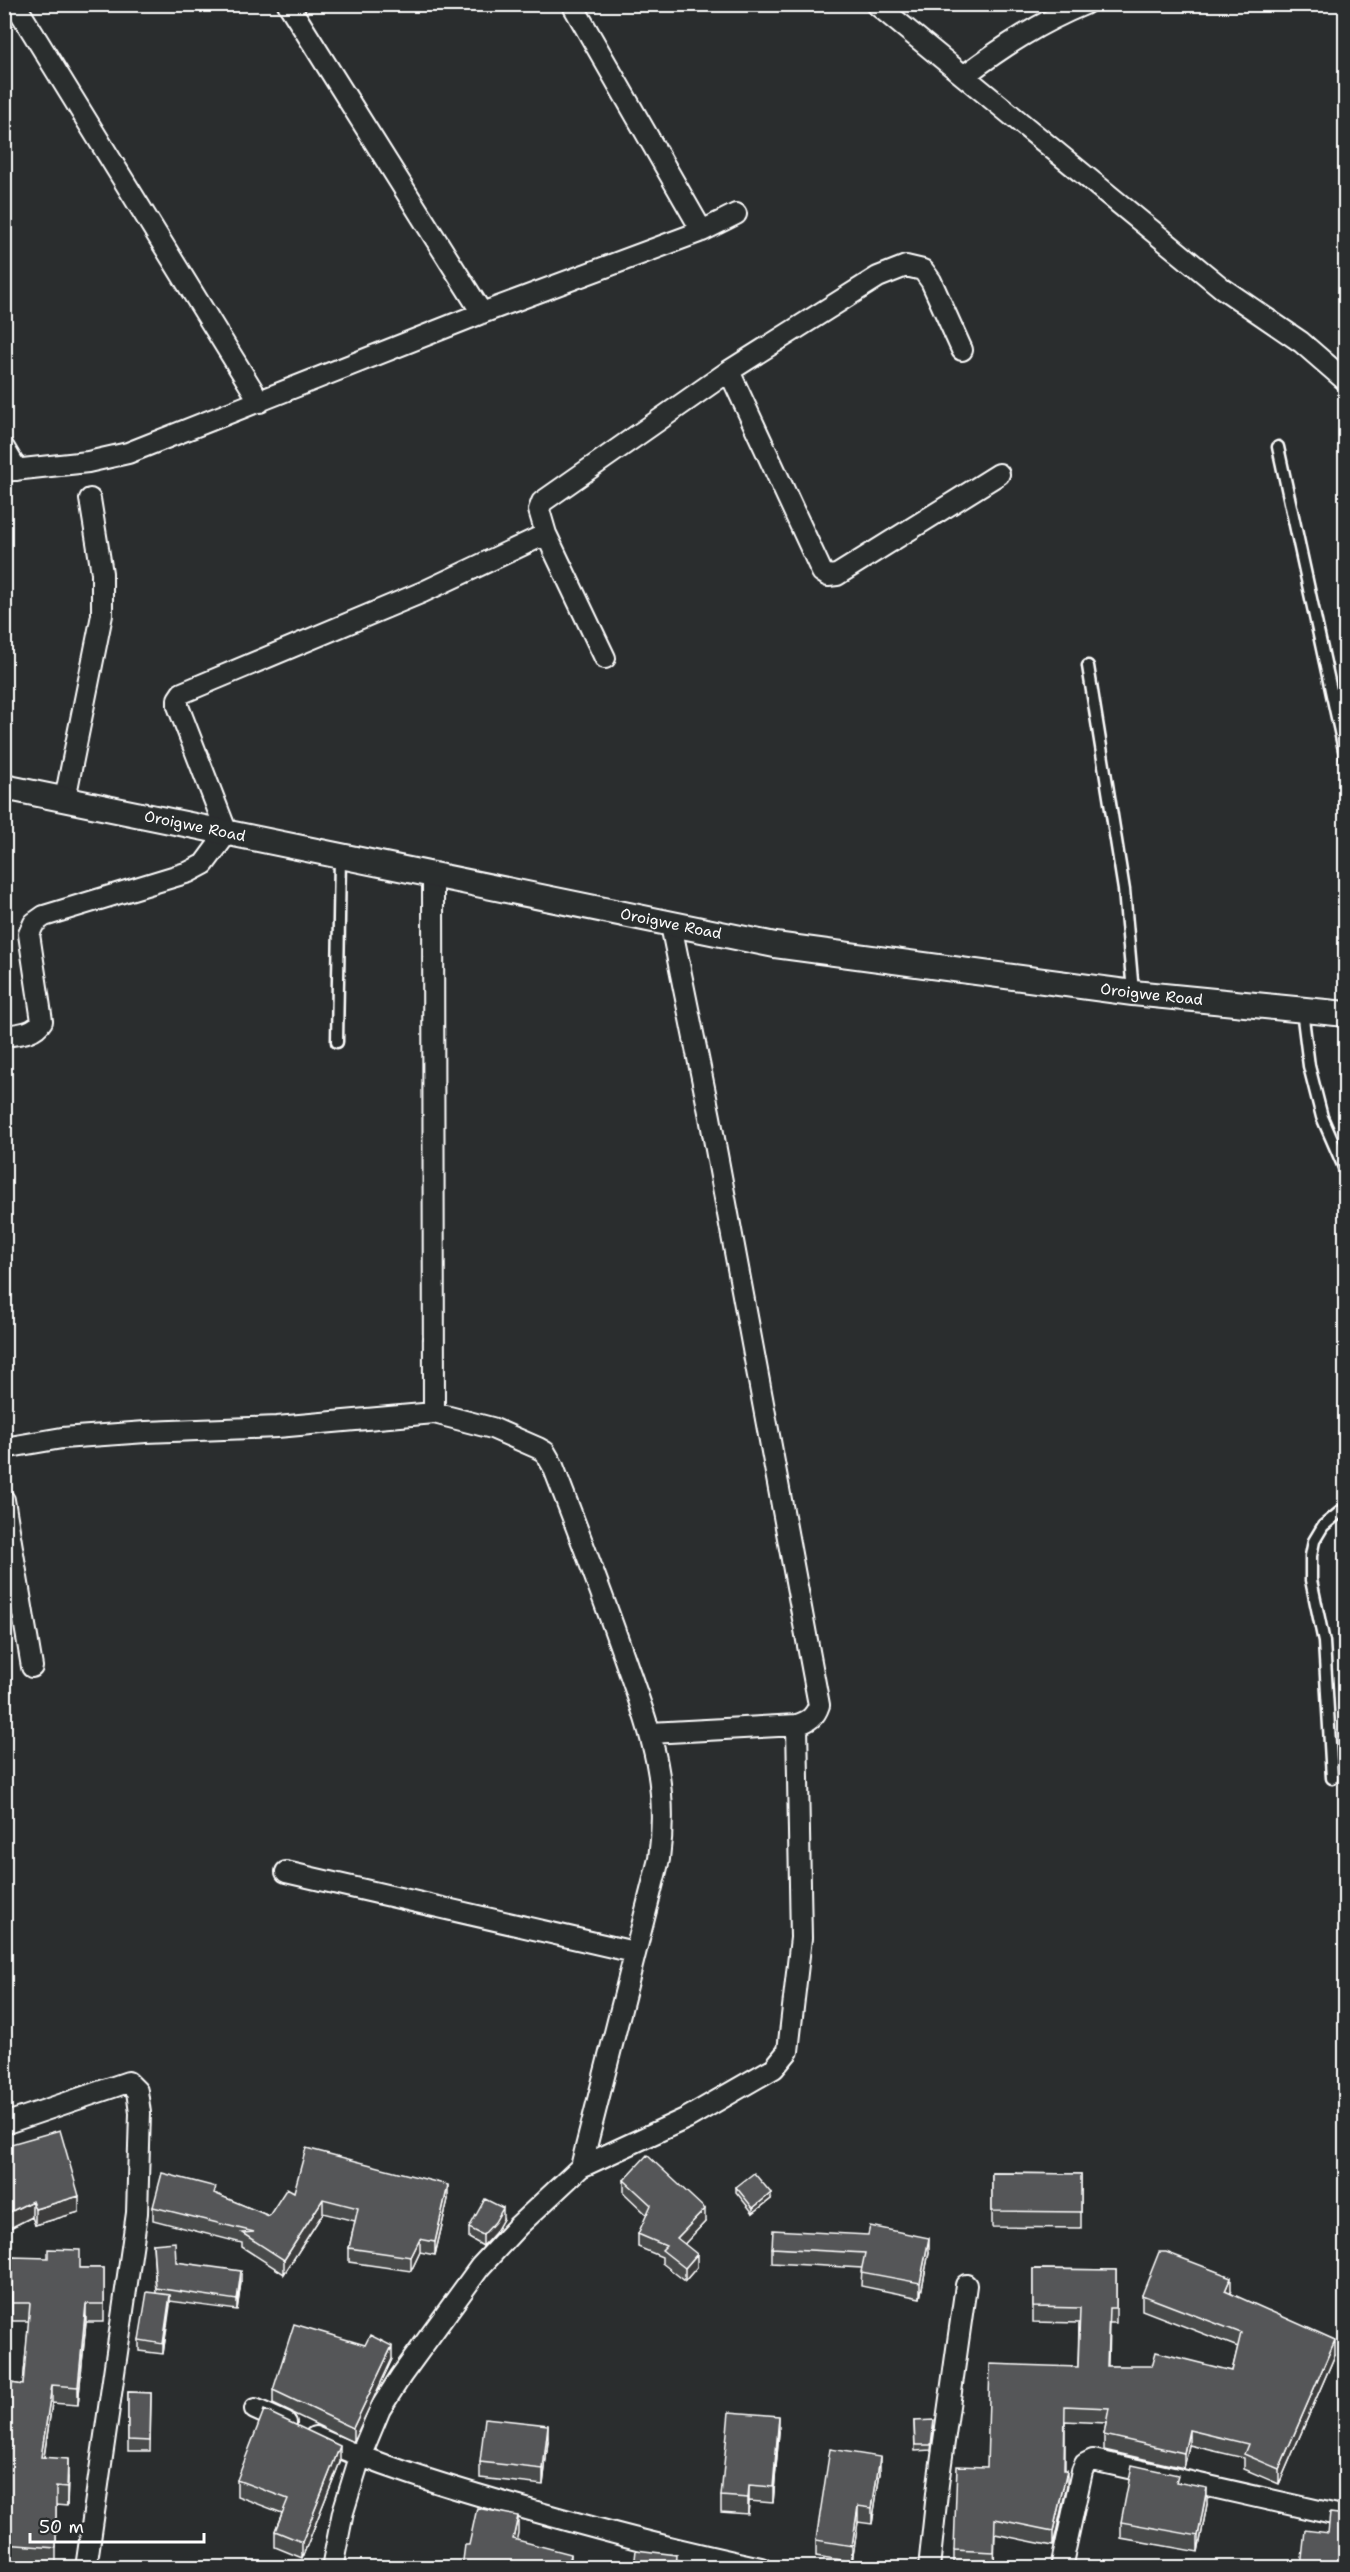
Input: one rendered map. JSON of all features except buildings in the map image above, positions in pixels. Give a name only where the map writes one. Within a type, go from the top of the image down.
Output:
[{"type":"street","points":[[15,4],[260,402]]},
{"type":"street","points":[[288,4],[482,313]]},
{"type":"street","points":[[572,4],[702,231]]},
{"type":"street","points":[[876,4],[1222,288],[1301,342],[1346,381]]},
{"type":"street","points":[[965,75],[1031,29],[1050,18],[1085,4]]},
{"type":"street","points":[[4,448],[11,470],[88,462],[128,453],[482,313],[702,231],[736,214]]},
{"type":"street","points":[[605,657],[546,534],[539,510],[542,502],[729,371],[878,277],[906,266],[923,270],[931,281],[962,350]]},
{"type":"street","points":[[729,371],[822,572],[828,576],[837,575],[999,474]]},
{"type":"street","points":[[65,799],[102,615],[102,573],[90,498]]},
{"type":"street","points":[[4,1036],[38,1028],[42,1020],[29,934],[34,924],[44,916],[189,872],[204,864],[227,833],[178,706],[178,699],[182,693],[423,592],[546,534]]},
{"type":"street","name":"Oroigwe Road","points":[[4,787],[776,945],[1133,993],[1346,1014]]},
{"type":"street","points":[[433,876],[434,1413]]},
{"type":"street","points":[[650,1733],[797,1725],[808,1722],[816,1714],[819,1705],[817,1682],[710,1117],[671,925]]},
{"type":"street","points":[[4,1448],[73,1437],[277,1427],[434,1413],[492,1428],[545,1452],[553,1466],[603,1595],[650,1733],[659,1767],[663,1827],[659,1858],[581,2167]]},
{"type":"street","points":[[4,1500],[32,1667]]},
{"type":"street","points":[[332,2568],[343,2512],[360,2457],[380,2409],[480,2266],[518,2226],[581,2167],[687,2118],[774,2068],[788,2051],[801,1938],[797,1725]]},
{"type":"street","points":[[286,1872],[634,1952]]},
{"type":"street","points":[[4,2124],[128,2082],[137,2091],[141,2138],[137,2213],[86,2568]]},
{"type":"street","points":[[929,2568],[966,2285]]},
{"type":"street","points":[[255,2409],[360,2457],[585,2526],[761,2568]]},
{"type":"street","points":[[1061,2568],[1082,2471],[1085,2464],[1093,2460],[1346,2517]]},
{"type":"lane","points":[[1278,447],[1346,759]]},
{"type":"lane","points":[[1088,666],[1124,890],[1133,993]]},
{"type":"lane","points":[[337,1042],[340,856]]},
{"type":"lane","points":[[1302,1010],[1309,1066],[1322,1117],[1346,1172]]},
{"type":"lane","points":[[1332,1778],[1324,1642],[1311,1580],[1311,1556],[1314,1540],[1323,1526],[1346,1507]]}]
